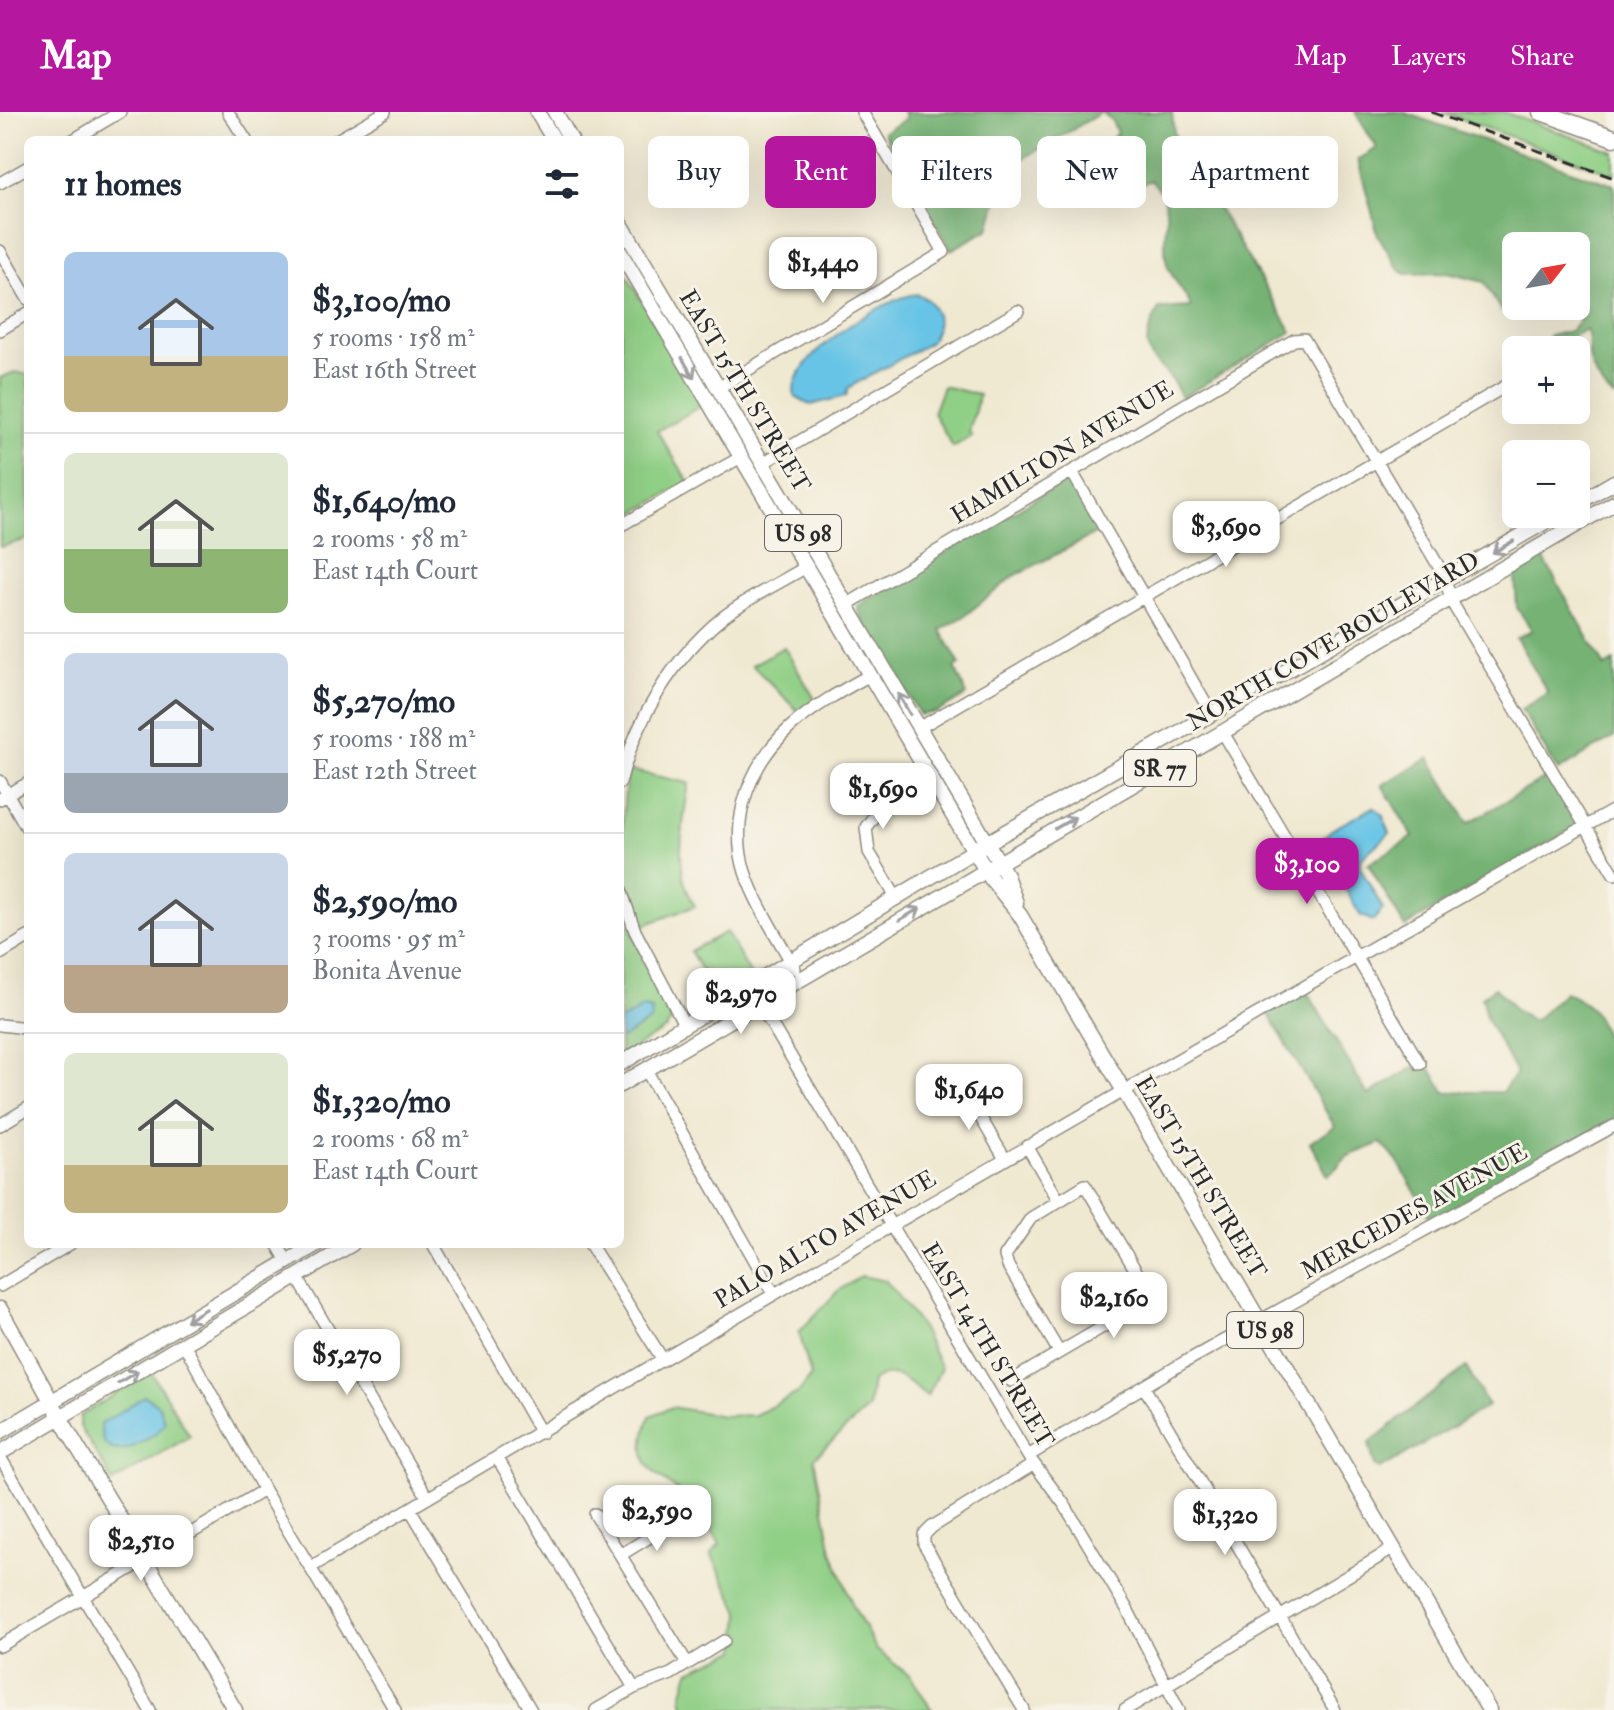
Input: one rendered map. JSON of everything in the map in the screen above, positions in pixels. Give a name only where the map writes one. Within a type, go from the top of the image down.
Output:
[{"type":"highway","points":[[1551,114],[1614,138]]},
{"type":"main road","points":[[537,112],[552,136]]},
{"type":"main road","points":[[555,112],[569,136]]},
{"type":"main road","name":"EAST 15TH STREET","points":[[624,248],[712,392],[1489,1710]]},
{"type":"main road","points":[[1590,496],[1614,482]]},
{"type":"main road","name":"NORTH COVE BOULEVARD","points":[[624,1083],[1614,503]]},
{"type":"main road","name":"NORTH COVE BOULEVARD","points":[[793,966],[815,949],[980,847],[1535,528]]},
{"type":"main road","name":"EAST 15TH STREET","points":[[912,732],[932,780],[980,847]]},
{"type":"main road","points":[[759,1003],[766,988],[793,966]]},
{"type":"main road","points":[[624,1062],[793,966]]},
{"type":"main road","points":[[0,1432],[310,1248]]},
{"type":"main road","points":[[0,1455],[345,1248]]},
{"type":"main road","points":[[0,1309],[235,1710]]},
{"type":"street","points":[[80,136],[120,112]]},
{"type":"street","points":[[228,112],[243,136]]},
{"type":"street","points":[[344,136],[385,112]]},
{"type":"street","points":[[712,392],[944,252],[862,112]]},
{"type":"street","points":[[0,183],[24,169]]},
{"type":"street","points":[[0,251],[24,292]]},
{"type":"street","points":[[756,467],[1018,311]]},
{"type":"street","points":[[0,330],[24,315]]},
{"type":"street","name":"HAMILTON AVENUE","points":[[840,609],[1301,339],[1308,342],[1377,460]]},
{"type":"street","points":[[912,732],[1502,388]]},
{"type":"street","points":[[624,524],[747,453]]},
{"type":"street","points":[[1377,460],[1446,580],[1451,598],[1614,874]]},
{"type":"street","points":[[1072,472],[1211,713]]},
{"type":"street","points":[[624,772],[644,717],[686,655],[734,609],[812,563]]},
{"type":"street","points":[[793,966],[744,868],[739,837],[744,800],[757,767],[787,727],[876,671]]},
{"type":"street","points":[[1222,731],[1420,1064]]},
{"type":"street","points":[[897,899],[869,852],[866,827],[878,811],[932,780]]},
{"type":"street","points":[[0,781],[4,796],[24,824]]},
{"type":"street","points":[[4,796],[24,785]]},
{"type":"street","name":"PALO ALTO AVENUE","points":[[311,1567],[1027,1146],[1359,959],[1614,810]]},
{"type":"street","points":[[624,899],[635,931],[685,1026]]},
{"type":"street","points":[[0,954],[24,939]]},
{"type":"street","name":"EAST 14TH STREET","points":[[759,1003],[1031,1460],[1064,1504],[1120,1596],[1179,1710]]},
{"type":"street","points":[[0,1025],[24,1028]]},
{"type":"street","points":[[646,1070],[774,1294]]},
{"type":"street","points":[[962,1086],[1005,1159]]},
{"type":"street","points":[[0,1125],[24,1110]]},
{"type":"street","name":"MERCEDES AVENUE","points":[[1024,1710],[924,1544],[924,1535],[1031,1460],[1144,1387],[1614,1126]]},
{"type":"street","points":[[1027,1146],[1059,1201]]},
{"type":"street","points":[[1011,1381],[1152,1298],[1085,1185],[1031,1218],[1005,1258],[1059,1352]]},
{"type":"street","points":[[0,1286],[63,1248]]},
{"type":"street","points":[[279,1248],[287,1261]]},
{"type":"street","points":[[435,1248],[541,1433]]},
{"type":"street","points":[[593,1248],[663,1360]]},
{"type":"street","points":[[297,1277],[428,1498]]},
{"type":"street","points":[[184,1344],[264,1490],[395,1710]]},
{"type":"street","points":[[1144,1387],[1335,1710]]},
{"type":"street","points":[[0,1455],[150,1710]]},
{"type":"street","points":[[498,1459],[634,1688]]},
{"type":"street","points":[[0,1646],[264,1490]]},
{"type":"street","points":[[410,1509],[531,1710]]},
{"type":"street","points":[[595,1514],[687,1663]]},
{"type":"street","points":[[622,1554],[674,1522]]},
{"type":"street","points":[[1125,1710],[1394,1548]]},
{"type":"street","points":[[596,1710],[724,1641]]},
{"type":"green space","points":[[903,112],[1102,112],[1062,136],[1037,136],[1037,151],[1021,160],[1021,136],[892,136],[892,148],[883,132],[906,119]]},
{"type":"green space","points":[[1102,112],[1172,112],[1175,136],[1162,136],[1162,195],[1150,180],[1146,182],[1146,136],[1114,136],[1117,133],[1112,121]]},
{"type":"green space","points":[[1355,112],[1402,112],[1614,185],[1614,398],[1601,384],[1591,365],[1590,336],[1586,329],[1574,336],[1549,336],[1570,331],[1580,320],[1590,320],[1590,232],[1502,232],[1501,311],[1484,282],[1447,273],[1406,274],[1399,270],[1378,235],[1358,160],[1377,148]]},
{"type":"green space","points":[[1442,112],[1504,112],[1614,152],[1614,174]]},
{"type":"green space","points":[[927,208],[995,208],[989,229],[951,250]]},
{"type":"green space","points":[[1218,208],[1292,332],[1181,398],[1168,375],[1154,360],[1147,341],[1159,309],[1191,307],[1167,264],[1166,209]]},
{"type":"green space","points":[[624,271],[703,405],[657,431],[689,482],[624,518]]},
{"type":"green space","points":[[15,372],[24,374],[24,540],[0,547],[0,378]]},
{"type":"green space","points":[[943,386],[979,395],[969,432],[972,436],[953,447],[933,413]]},
{"type":"green space","points":[[1063,482],[1075,486],[1101,531],[1014,576],[963,617],[941,630],[960,665],[955,668],[967,695],[937,712],[920,715],[858,611],[859,605]]},
{"type":"green space","points":[[1541,554],[1605,667],[1614,662],[1614,737],[1558,771],[1521,709],[1548,693],[1516,638],[1532,630],[1517,608],[1515,576]]},
{"type":"green space","points":[[784,647],[816,701],[799,712],[752,665]]},
{"type":"green space","points":[[1429,758],[1468,823],[1549,776],[1579,825],[1405,927],[1368,864],[1413,837],[1382,785]]},
{"type":"green space","points":[[628,770],[689,783],[681,862],[688,892],[695,906],[639,927],[625,869],[624,803]]},
{"type":"green space","points":[[624,914],[672,1018],[667,1028],[624,1054]]},
{"type":"green space","points":[[726,932],[752,977],[718,998],[690,951]]},
{"type":"green space","points":[[1495,987],[1515,1010],[1534,1021],[1565,992],[1589,1007],[1599,1021],[1608,1048],[1613,1078],[1614,1120],[1431,1220],[1397,1160],[1381,1143],[1348,1156],[1328,1176],[1310,1142],[1335,1127],[1268,1013],[1308,993],[1368,1095],[1416,1066],[1418,1070],[1426,1066],[1425,1060],[1445,1092],[1502,1092],[1516,1073],[1486,1018],[1482,997]]},
{"type":"green space","points":[[861,1276],[886,1281],[920,1325],[941,1368],[927,1396],[895,1375],[872,1381],[868,1408],[814,1458],[832,1551],[854,1608],[877,1650],[911,1677],[932,1710],[685,1710],[682,1696],[689,1671],[737,1650],[740,1612],[711,1554],[720,1544],[706,1519],[688,1498],[647,1463],[644,1437],[650,1416],[672,1407],[723,1416],[755,1415],[798,1393],[811,1376],[799,1332],[838,1291]]},
{"type":"green space","points":[[1466,1367],[1488,1406],[1380,1469],[1375,1466],[1369,1443]]},
{"type":"green space","points":[[151,1372],[190,1436],[113,1482],[80,1427],[80,1416]]},
{"type":"water","points":[[917,294],[930,303],[936,316],[936,330],[929,343],[848,388],[846,396],[811,405],[795,397],[795,382],[804,366],[820,349],[861,318]]},
{"type":"water","points":[[1374,807],[1382,814],[1390,833],[1360,859],[1360,867],[1383,909],[1373,921],[1360,915],[1319,842],[1331,830]]},
{"type":"water","points":[[643,1008],[652,1010],[651,1020],[624,1037],[624,1019]]},
{"type":"water","points":[[145,1396],[159,1406],[165,1423],[148,1438],[126,1449],[116,1450],[108,1446],[101,1424]]},
{"type":"railway","points":[[1431,112],[1614,178]]}]
